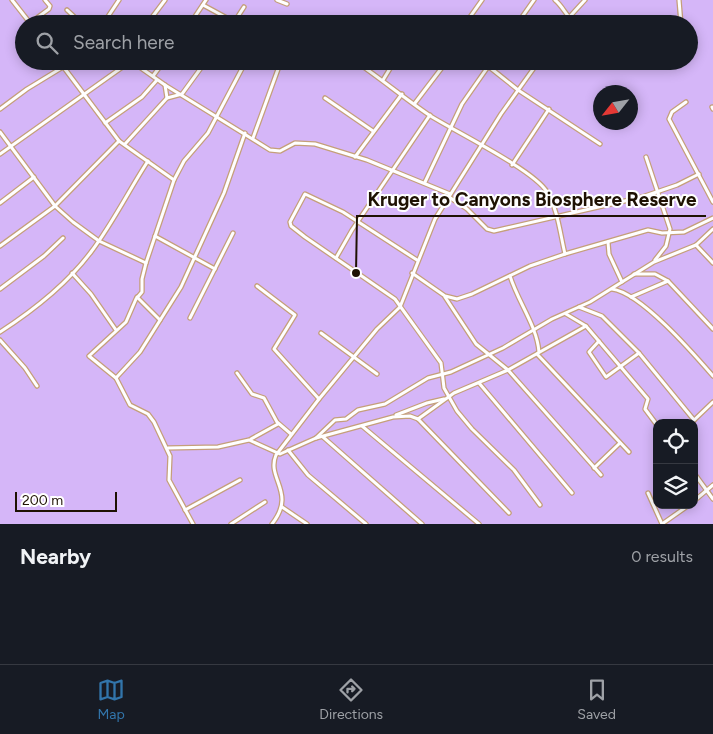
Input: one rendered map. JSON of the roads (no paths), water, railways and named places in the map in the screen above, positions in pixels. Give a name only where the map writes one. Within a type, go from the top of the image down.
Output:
[{"type":"street","points":[[12,0],[24,15]]},
{"type":"street","points":[[41,15],[50,6],[45,0]]},
{"type":"street","points":[[109,15],[118,0]]},
{"type":"street","points":[[154,15],[165,0]]},
{"type":"street","points":[[277,0],[287,4]]},
{"type":"street","points":[[471,15],[482,0]]},
{"type":"street","points":[[523,15],[534,0]]},
{"type":"street","points":[[556,0],[565,9],[568,15]]},
{"type":"street","points":[[569,15],[586,0]]},
{"type":"street","points":[[679,0],[680,15]]},
{"type":"street","points":[[196,15],[204,2],[223,15]]},
{"type":"street","points":[[240,15],[244,7]]},
{"type":"street","points":[[67,10],[72,15]]},
{"type":"street","points":[[0,109],[27,89],[59,70]]},
{"type":"street","points":[[66,70],[119,141],[174,180]]},
{"type":"street","points":[[0,154],[119,70]]},
{"type":"street","points":[[144,70],[157,80],[273,151],[298,142],[315,144],[425,182],[450,196],[467,209],[487,229],[494,231],[659,192],[699,174]]},
{"type":"street","points":[[153,76],[157,70]]},
{"type":"street","points":[[125,144],[167,98],[182,94],[199,70]]},
{"type":"street","points":[[193,524],[168,480],[171,462],[168,448],[152,418],[128,404],[116,378],[89,356],[128,320],[142,292],[146,262],[174,180],[184,161],[208,133],[218,117],[242,70]]},
{"type":"street","points":[[253,138],[278,70]]},
{"type":"street","points":[[368,70],[430,115],[481,145],[544,188],[557,216],[564,254]]},
{"type":"street","points":[[383,80],[389,70]]},
{"type":"street","points":[[415,104],[440,70]]},
{"type":"street","points":[[425,182],[462,104],[486,70]]},
{"type":"street","points":[[490,70],[600,144]]},
{"type":"street","points":[[272,524],[282,507],[282,489],[274,466],[276,454],[318,399],[377,329],[400,307],[417,260],[435,219],[481,145],[532,70]]},
{"type":"street","points":[[105,123],[142,97],[157,80]]},
{"type":"street","points":[[165,85],[167,98]]},
{"type":"street","points":[[355,157],[402,94]]},
{"type":"street","points":[[325,98],[373,131]]},
{"type":"street","points":[[686,102],[669,116],[713,202]]},
{"type":"street","points":[[512,165],[549,109]]},
{"type":"street","points":[[336,258],[430,115]]},
{"type":"street","points":[[0,132],[55,206],[99,241],[146,262]]},
{"type":"street","points":[[116,378],[140,352],[181,287],[224,193],[245,133]]},
{"type":"street","points":[[0,246],[55,206],[119,141]]},
{"type":"street","points":[[646,157],[659,192],[670,233],[666,246],[654,262]]},
{"type":"street","points":[[0,332],[39,306],[72,273],[99,241],[148,161]]},
{"type":"street","points":[[0,203],[34,177]]},
{"type":"street","points":[[417,260],[334,207],[305,194],[290,224],[386,292],[400,307],[438,358],[442,366],[446,398],[472,429],[514,470],[540,505]]},
{"type":"street","points":[[445,296],[460,298],[564,254],[648,230],[670,233],[687,232],[713,218]]},
{"type":"street","points":[[316,438],[335,420],[346,419],[358,410],[385,404],[428,378],[442,375],[489,354],[611,289],[654,262],[696,245],[713,229]]},
{"type":"street","points":[[190,318],[233,233]]},
{"type":"street","points":[[155,236],[215,269]]},
{"type":"street","points":[[0,289],[44,256],[63,238]]},
{"type":"street","points":[[608,242],[610,254],[622,282]]},
{"type":"street","points":[[696,245],[712,260]]},
{"type":"street","points":[[72,273],[116,330]]},
{"type":"street","points":[[412,273],[445,296],[474,341],[508,370],[600,475]]},
{"type":"street","points":[[634,274],[655,274],[668,281],[713,329]]},
{"type":"street","points":[[510,276],[524,311],[537,336],[538,353],[629,452]]},
{"type":"street","points":[[631,296],[668,281]]},
{"type":"street","points":[[256,286],[295,315],[274,348],[318,399]]},
{"type":"street","points":[[611,289],[631,296],[677,337],[713,376]]},
{"type":"street","points":[[138,297],[160,320]]},
{"type":"street","points":[[578,307],[598,312],[639,353],[690,419]]},
{"type":"street","points":[[565,313],[586,326],[622,366],[647,397],[645,409],[653,420]]},
{"type":"street","points":[[418,419],[446,398],[508,370],[586,326]]},
{"type":"street","points":[[321,333],[377,374]]},
{"type":"street","points":[[0,340],[25,368],[37,386]]},
{"type":"street","points":[[599,341],[589,352],[603,375],[609,376],[639,353]]},
{"type":"street","points":[[237,373],[252,394],[264,398],[278,424],[290,434]]},
{"type":"street","points":[[479,382],[572,493]]},
{"type":"street","points":[[276,454],[316,438],[362,426],[446,398]]},
{"type":"street","points":[[695,419],[713,402]]},
{"type":"street","points":[[393,416],[410,416],[418,419],[509,513]]},
{"type":"street","points":[[168,448],[213,448],[249,440],[278,424]]},
{"type":"street","points":[[362,426],[479,524]]},
{"type":"street","points":[[323,437],[422,524]]},
{"type":"street","points":[[249,440],[264,445],[276,454]]},
{"type":"street","points":[[594,468],[620,443]]},
{"type":"street","points":[[288,450],[308,475],[366,524]]},
{"type":"street","points":[[698,479],[713,499]]},
{"type":"street","points":[[185,510],[240,480]]},
{"type":"street","points":[[698,498],[713,485]]},
{"type":"street","points":[[648,493],[662,524],[683,509]]},
{"type":"street","points":[[231,524],[265,502]]},
{"type":"street","points":[[282,507],[307,524]]},
{"type":"place","name":"Kruger to Canyons Biosphere Reserve","points":[[356,273]]}]
